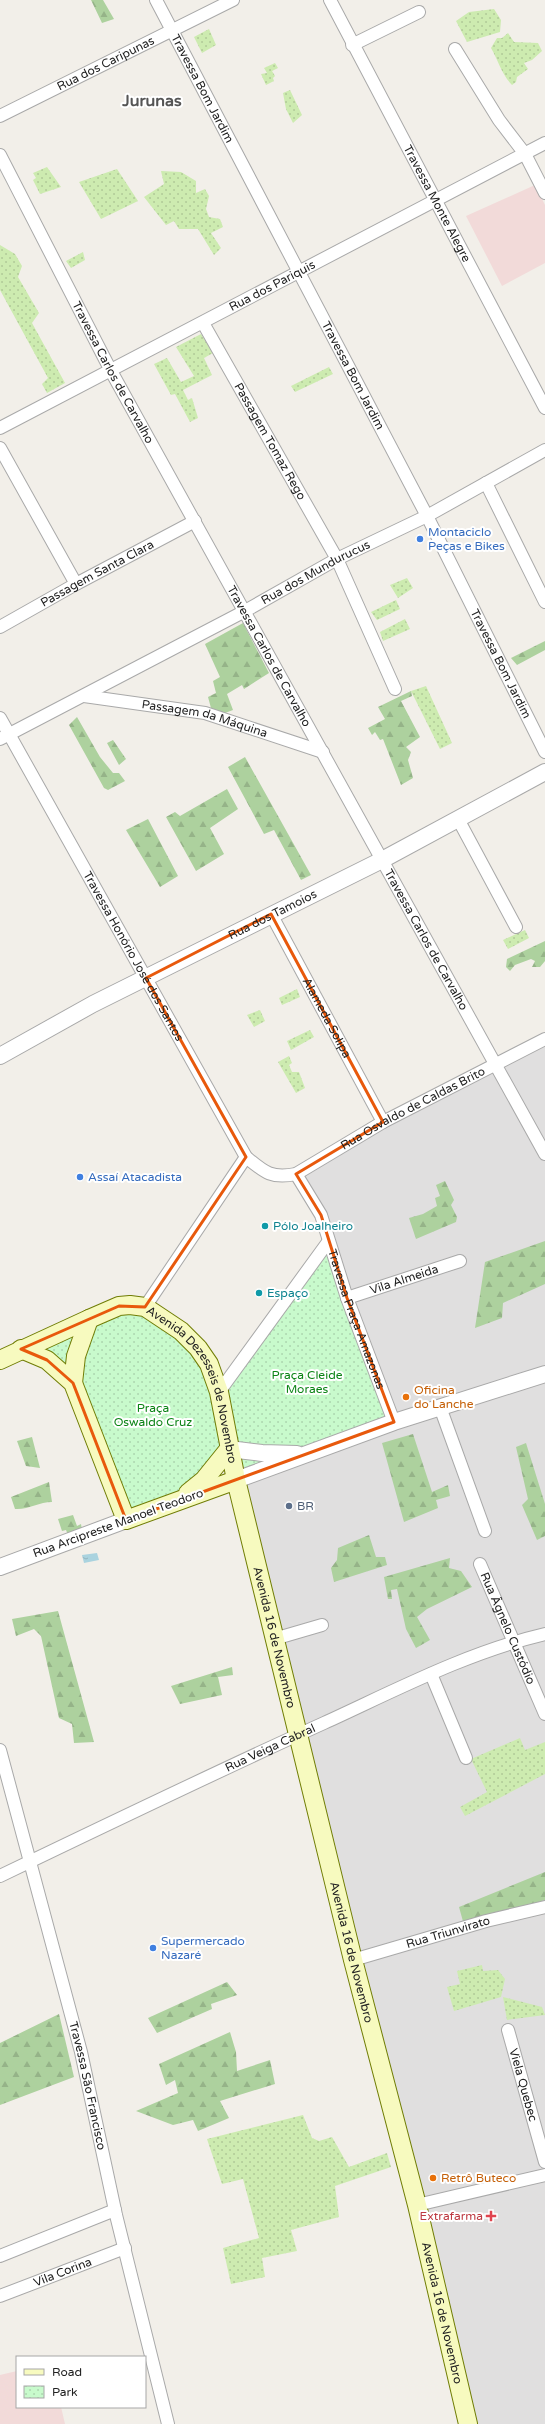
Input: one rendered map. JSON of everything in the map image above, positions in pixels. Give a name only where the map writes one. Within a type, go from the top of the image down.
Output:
[{"type":"main road","name":"Avenida Dezesseis de Novembro","points":[[0,1360],[89,1318],[119,1306],[145,1307],[181,1331],[198,1348],[209,1364],[219,1392],[236,1480]]},
{"type":"main road","points":[[73,1383],[76,1356],[89,1318]]},
{"type":"main road","points":[[21,1349],[47,1360],[73,1383],[126,1520]]},
{"type":"main road","points":[[167,1506],[204,1480],[229,1449]]},
{"type":"main road","name":"Rua Arcipreste Manoel Teodoro","points":[[126,1520],[236,1480]]},
{"type":"main road","name":"Avenida 16 de Novembro","points":[[236,1480],[353,1960],[417,2205],[468,2424]]},
{"type":"street","name":"Travessa Bom Jardim","points":[[156,0],[427,516],[545,752]]},
{"type":"street","name":"Rua dos Caripunas","points":[[0,116],[234,0]]},
{"type":"street","name":"Travessa Monte Alegre","points":[[330,0],[352,45],[545,408]]},
{"type":"street","points":[[352,45],[419,12]]},
{"type":"street","points":[[455,49],[499,120],[525,154],[545,193]]},
{"type":"street","name":"Rua dos Pariquis","points":[[0,428],[545,143]]},
{"type":"street","name":"Travessa Carlos de Carvalho","points":[[0,155],[111,371],[545,1154]]},
{"type":"street","name":"Passagem Tomaz Rego","points":[[203,323],[337,559],[396,689]]},
{"type":"street","points":[[0,448],[76,584]]},
{"type":"street","name":"Rua dos Mundurucus","points":[[4,736],[84,696],[245,611],[337,559],[427,516],[545,450]]},
{"type":"street","points":[[486,483],[545,602]]},
{"type":"street","name":"Passagem Santa Clara","points":[[0,627],[76,584],[195,521]]},
{"type":"street","name":"Passagem da Máquina","points":[[84,696],[205,714],[323,752]]},
{"type":"street","name":"Travessa Honório José dos Santos","points":[[0,718],[4,736],[146,978],[246,1157],[264,1171],[282,1177]]},
{"type":"street","name":"Rua dos Tamoios","points":[[0,1056],[146,978],[271,914],[382,860],[545,772]]},
{"type":"street","points":[[458,819],[516,927]]},
{"type":"street","name":"Alameda Solipa","points":[[271,914],[383,1122]]},
{"type":"street","name":"Rua Osvaldo de Caldas Brito","points":[[282,1177],[296,1174],[383,1122],[545,1039]]},
{"type":"street","points":[[145,1307],[246,1157]]},
{"type":"street","name":"Travessa Praça Amazonas","points":[[296,1174],[321,1215],[328,1242],[347,1298],[394,1422]]},
{"type":"street","points":[[219,1392],[328,1242]]},
{"type":"street","name":"Vila Almeida","points":[[347,1298],[460,1261]]},
{"type":"street","points":[[236,1480],[394,1422],[545,1374]]},
{"type":"street","points":[[440,1407],[485,1531]]},
{"type":"street","points":[[229,1449],[262,1453],[307,1454]]},
{"type":"street","name":"Rua Arcipreste Manoel Teodoro","points":[[0,1567],[47,1552],[126,1520]]},
{"type":"street","name":"Rua Âgnelo Custódio","points":[[480,1564],[545,1714]]},
{"type":"street","points":[[274,1639],[322,1625]]},
{"type":"street","name":"Rua Veiga Cabral","points":[[0,1876],[136,1809],[431,1674],[513,1642],[545,1634]]},
{"type":"street","points":[[431,1674],[466,1758]]},
{"type":"street","name":"Travessa São Francisco","points":[[0,1750],[29,1862],[60,1965],[82,2052],[115,2210],[168,2424]]},
{"type":"street","name":"Rua Triunvirato","points":[[353,1960],[486,1921],[545,1907]]},
{"type":"street","name":"Viela Quebec","points":[[508,2030],[545,2162]]},
{"type":"street","points":[[417,2205],[545,2175]]},
{"type":"street","points":[[0,2256],[115,2210]]},
{"type":"street","name":"Vila Corina","points":[[0,2296],[125,2248]]},
{"type":"highlighted area","points":[[271,914],[383,1122],[296,1174],[321,1215],[347,1298],[394,1422],[126,1520],[73,1383],[47,1360],[21,1349],[119,1306],[145,1307],[246,1157],[146,978]]},
{"type":"shaded area","points":[[535,185],[545,205],[545,263],[502,286],[466,216]]},
{"type":"shaded area","points":[[545,1039],[545,2424],[468,2424],[236,1480],[328,1242],[296,1174]]},
{"type":"shaded area","points":[[16,2371],[16,2408],[61,2408],[65,2424],[0,2424],[0,2375]]},
{"type":"green space","points":[[91,0],[103,0],[114,19],[102,23]]},
{"type":"green space","points":[[494,9],[501,20],[500,32],[467,42],[456,21],[469,12]]},
{"type":"green space","points":[[209,29],[216,45],[202,53],[194,37]]},
{"type":"green space","points":[[508,33],[514,42],[538,43],[542,51],[532,60],[524,63],[528,69],[517,77],[516,82],[512,85],[503,72],[491,48],[497,38],[502,38]]},
{"type":"green space","points":[[275,63],[278,68],[272,71],[275,76],[273,78],[274,81],[266,85],[261,74],[267,73],[264,68]]},
{"type":"green space","points":[[290,90],[302,115],[293,123],[286,109],[283,93]]},
{"type":"green space","points":[[47,167],[61,187],[40,194],[33,180],[36,178],[33,173]]},
{"type":"green space","points":[[117,169],[138,201],[101,219],[79,182]]},
{"type":"green space","points":[[161,171],[181,172],[196,181],[196,193],[205,189],[209,196],[206,209],[209,217],[220,219],[223,227],[211,233],[221,248],[214,255],[198,229],[179,229],[174,221],[166,225],[144,197],[164,184]]},
{"type":"green space","points":[[0,245],[15,254],[22,266],[18,277],[39,313],[32,323],[65,383],[47,393],[42,384],[48,378],[0,290]]},
{"type":"green space","points":[[83,252],[85,260],[71,268],[66,261]]},
{"type":"green space","points":[[201,334],[213,353],[204,358],[212,375],[183,390],[188,400],[192,398],[198,418],[190,422],[175,394],[171,395],[154,364],[167,358],[181,382],[194,376],[176,347]]},
{"type":"green space","points":[[329,367],[333,374],[295,392],[291,386]]},
{"type":"green space","points":[[407,578],[413,588],[398,598],[390,585]]},
{"type":"green space","points":[[396,600],[400,609],[377,620],[371,612]]},
{"type":"green space","points":[[405,619],[410,629],[383,641],[380,632]]},
{"type":"green space","points":[[243,623],[269,673],[244,689],[242,685],[227,694],[233,710],[225,713],[211,708],[208,697],[216,693],[213,681],[220,677],[205,644]]},
{"type":"green space","points":[[545,641],[545,650],[517,665],[511,658]]},
{"type":"green space","points":[[426,686],[452,743],[440,749],[411,691]]},
{"type":"green space","points":[[411,691],[412,696],[401,701],[420,737],[406,747],[411,752],[408,760],[413,778],[401,785],[383,739],[380,740],[375,732],[372,735],[368,728],[385,719],[378,707]]},
{"type":"green space","points":[[77,717],[100,757],[113,773],[119,773],[125,781],[108,790],[104,788],[69,725]]},
{"type":"green space","points":[[113,740],[126,759],[119,765],[107,743]]},
{"type":"green space","points":[[245,757],[311,875],[301,880],[274,830],[264,834],[228,767]]},
{"type":"green space","points":[[227,789],[238,809],[210,828],[224,854],[196,871],[166,817],[175,812],[180,816]]},
{"type":"green space","points":[[148,819],[178,876],[160,887],[126,830]]},
{"type":"green space","points":[[525,930],[529,938],[508,949],[503,940]]},
{"type":"green space","points":[[545,941],[545,961],[540,967],[532,967],[535,961],[531,959],[515,965],[510,971],[506,967],[507,959]]},
{"type":"green space","points":[[297,989],[300,997],[282,1005],[279,998]]},
{"type":"green space","points":[[260,1010],[265,1021],[254,1027],[247,1015]]},
{"type":"green space","points":[[310,1030],[314,1037],[291,1050],[287,1041]]},
{"type":"green space","points":[[289,1056],[292,1063],[289,1065],[292,1072],[299,1072],[305,1088],[296,1093],[278,1062]]},
{"type":"green space","points":[[445,1181],[454,1200],[451,1205],[457,1217],[456,1222],[416,1239],[409,1218],[423,1214],[437,1206],[435,1198],[440,1196],[436,1185]]},
{"type":"green space","points":[[545,1241],[545,1284],[503,1303],[502,1318],[475,1328],[485,1262]]},
{"type":"green space","name":"Praça Cleide Moraes","points":[[328,1242],[394,1422],[239,1480],[219,1392]]},
{"type":"green space","name":"Praça Oswaldo Cruz","points":[[120,1312],[141,1313],[193,1351],[213,1394],[224,1446],[186,1489],[124,1515],[74,1382],[30,1351]]},
{"type":"green space","points":[[413,1434],[432,1492],[448,1485],[450,1496],[436,1500],[438,1508],[404,1522],[382,1443]]},
{"type":"green space","points":[[32,1437],[40,1468],[26,1466],[17,1441]]},
{"type":"green space","points":[[526,1443],[545,1504],[545,1536],[537,1540],[522,1505],[528,1499],[516,1447]]},
{"type":"green space","points":[[49,1482],[52,1502],[15,1509],[11,1497]]},
{"type":"green space","points":[[73,1515],[77,1526],[81,1524],[82,1530],[68,1535],[66,1530],[62,1531],[58,1519]]},
{"type":"green space","points":[[369,1535],[376,1557],[385,1557],[387,1565],[334,1582],[331,1568],[337,1560],[338,1548]]},
{"type":"green space","points":[[450,1558],[449,1568],[461,1571],[472,1587],[427,1609],[417,1617],[430,1640],[416,1648],[406,1629],[397,1589],[391,1590],[392,1599],[388,1599],[384,1577]]},
{"type":"green space","points":[[58,1611],[94,1742],[74,1743],[72,1724],[59,1718],[41,1636],[34,1629],[16,1636],[12,1619]]},
{"type":"green space","points":[[232,1667],[233,1675],[218,1677],[222,1695],[180,1704],[171,1686]]},
{"type":"green space","points":[[520,1738],[525,1750],[545,1742],[545,1774],[465,1816],[460,1807],[487,1792],[471,1759]]},
{"type":"green space","points":[[545,1872],[545,1900],[464,1925],[459,1907]]},
{"type":"green space","points":[[482,1965],[483,1971],[498,1970],[505,1979],[501,1997],[454,2011],[447,1987],[460,1984],[457,1971]]},
{"type":"green space","points":[[227,1982],[237,1995],[211,2004],[212,2009],[157,2033],[148,2018]]},
{"type":"green space","points":[[503,1997],[542,2007],[545,2015],[507,2020]]},
{"type":"green space","points":[[59,2014],[74,2077],[0,2105],[0,2043]]},
{"type":"green space","points":[[230,2032],[236,2052],[237,2071],[270,2060],[275,2084],[220,2101],[229,2118],[198,2131],[193,2120],[173,2125],[136,2111],[178,2093],[175,2080],[166,2085],[159,2064]]},
{"type":"green space","points":[[303,2115],[312,2138],[319,2141],[332,2137],[349,2167],[387,2153],[391,2167],[335,2186],[339,2217],[291,2230],[297,2251],[262,2258],[265,2277],[231,2284],[223,2248],[259,2238],[243,2179],[222,2184],[207,2139]]},
{"type":"water","points":[[97,1553],[99,1560],[84,1563],[82,1555]]},
{"type":"place","name":"Montaciclo Peças e Bikes","points":[[420,539]]},
{"type":"place","name":"Assaí Atacadista","points":[[80,1177]]},
{"type":"place","name":"Pólo Joalheiro","points":[[265,1226]]},
{"type":"place","name":"Espaço","points":[[259,1293]]},
{"type":"place","name":"Oficina do Lanche","points":[[406,1397]]},
{"type":"place","name":"BR","points":[[289,1506]]},
{"type":"place","name":"Supermercado Nazaré","points":[[153,1948]]},
{"type":"place","name":"Retrô Buteco","points":[[433,2178]]},
{"type":"place","name":"Extrafarma","points":[[491,2216]]},
{"type":"district","name":"Jurunas","points":[[152,101]]}]
